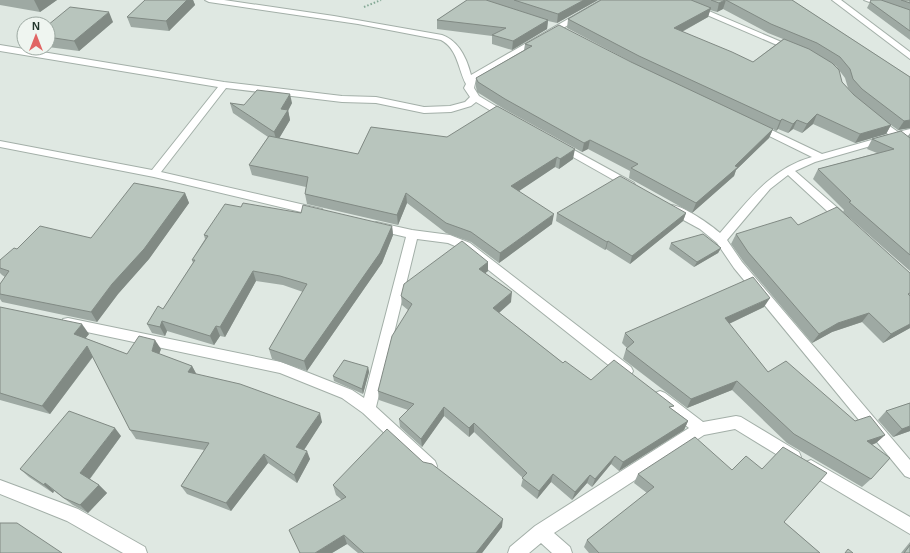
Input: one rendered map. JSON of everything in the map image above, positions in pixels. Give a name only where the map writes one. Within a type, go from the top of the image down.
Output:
[{"type":"street","points":[[209,0],[338,17],[447,40],[459,55],[465,66],[469,88],[475,98],[516,122]]},
{"type":"street","points":[[469,82],[472,78],[607,0]]},
{"type":"street","points":[[676,0],[803,52]]},
{"type":"street","points":[[836,0],[910,56]]},
{"type":"street","points":[[868,0],[910,14]]},
{"type":"street","points":[[543,24],[557,28],[571,36]]},
{"type":"street","points":[[0,48],[224,86],[342,99],[376,100],[424,110],[451,108],[468,104],[475,98]]},
{"type":"street","points":[[154,174],[224,86]]},
{"type":"street","points":[[871,116],[910,147]]},
{"type":"street","points":[[744,121],[821,157]]},
{"type":"street","points":[[721,240],[766,187],[788,170],[821,157],[910,132]]},
{"type":"street","points":[[551,141],[641,191]]},
{"type":"street","points":[[0,144],[154,174],[329,215]]},
{"type":"street","points":[[788,170],[852,228]]},
{"type":"street","points":[[662,203],[704,226],[721,240],[738,265],[910,471]]},
{"type":"street","points":[[367,224],[412,234],[450,239],[466,246],[638,380]]},
{"type":"street","points":[[368,409],[412,234]]},
{"type":"street","points":[[55,320],[281,368],[347,394],[368,409],[430,466]]},
{"type":"street","points":[[651,390],[701,429]]},
{"type":"street","points":[[516,553],[541,532],[701,429],[736,422],[910,526]]},
{"type":"street","points":[[0,487],[72,514],[139,553]]},
{"type":"street","points":[[541,532],[564,553]]},
{"type":"building","points":[[145,0],[187,0],[166,21],[127,17]]},
{"type":"building","points":[[467,0],[486,0],[548,20],[513,41],[492,35],[506,28],[437,20]]},
{"type":"building","points":[[514,0],[584,0],[558,14]]},
{"type":"building","points":[[601,0],[691,0],[711,8],[674,28],[753,62],[784,39],[809,49],[832,63],[839,70],[842,82],[854,95],[891,125],[860,134],[817,114],[807,124],[797,120],[793,124],[782,119],[780,121],[639,56],[568,19]]},
{"type":"building","points":[[711,0],[725,0],[719,3]]},
{"type":"building","points":[[726,0],[792,0],[910,77],[910,120],[904,121],[862,89],[853,79],[850,69],[840,57],[817,43],[771,24]]},
{"type":"building","points":[[871,0],[881,0],[910,10],[910,31],[870,2]]},
{"type":"building","points":[[901,0],[910,0],[910,3]]},
{"type":"building","points":[[70,7],[109,12],[74,41],[56,38],[56,18]]},
{"type":"building","points":[[559,25],[631,62],[773,129],[735,166],[738,167],[696,203],[631,168],[638,164],[590,140],[584,143],[505,99],[478,82],[476,78],[532,46],[525,44]]},
{"type":"building","points":[[257,90],[290,94],[281,109],[288,110],[274,132],[230,103],[244,105]]},
{"type":"building","points":[[497,106],[575,149],[560,159],[557,157],[511,186],[554,214],[500,253],[471,232],[446,223],[406,193],[397,215],[305,194],[308,177],[249,165],[269,136],[358,154],[371,127],[447,137]]},
{"type":"building","points":[[901,131],[910,138],[910,255],[849,202],[851,201],[818,169],[894,149],[872,139]]},
{"type":"building","points":[[620,176],[686,213],[632,256],[557,213]]},
{"type":"building","points":[[134,183],[185,193],[144,249],[112,284],[91,312],[0,294],[0,284],[9,271],[0,268],[0,260],[14,248],[17,249],[40,226],[91,238]]},
{"type":"building","points":[[243,203],[301,213],[303,205],[392,226],[380,253],[304,361],[269,349],[307,284],[280,276],[253,271],[220,327],[216,326],[210,336],[162,321],[160,327],[147,324],[158,306],[163,309],[195,260],[192,260],[208,236],[204,235],[225,204],[241,207]]},
{"type":"building","points":[[837,207],[910,273],[910,293],[908,294],[910,296],[910,324],[891,334],[869,313],[838,323],[819,334],[748,252],[736,234],[791,217],[798,225]]},
{"type":"building","points":[[703,234],[721,248],[697,262],[671,243]]},
{"type":"building","points":[[462,241],[488,262],[479,269],[512,292],[493,308],[563,363],[565,361],[591,380],[614,360],[674,406],[669,407],[688,421],[623,462],[615,456],[595,479],[590,475],[575,492],[553,474],[539,491],[522,478],[527,473],[474,423],[469,428],[444,407],[421,439],[399,419],[414,404],[378,391],[392,336],[412,304],[401,296],[404,284]]},
{"type":"building","points":[[753,277],[770,298],[725,318],[768,372],[786,361],[855,421],[870,416],[885,435],[867,441],[890,458],[871,479],[794,434],[737,381],[691,399],[626,349],[634,342],[625,333]]},
{"type":"building","points":[[0,307],[82,324],[74,334],[127,354],[139,336],[155,340],[152,351],[192,366],[188,372],[240,384],[320,413],[296,447],[307,451],[294,475],[264,454],[226,503],[181,486],[209,443],[130,430],[87,346],[42,406],[0,393]]},
{"type":"building","points":[[344,360],[368,367],[362,389],[333,376]]},
{"type":"building","points":[[910,403],[910,426],[902,429],[886,411]]},
{"type":"building","points":[[69,411],[115,428],[80,473],[99,485],[80,505],[64,498],[45,483],[44,485],[20,469]]},
{"type":"building","points":[[387,429],[423,462],[432,464],[503,519],[476,553],[364,553],[344,535],[315,553],[300,553],[289,530],[346,497],[333,485]]},
{"type":"building","points":[[695,437],[732,470],[746,456],[762,469],[783,447],[827,473],[784,522],[820,553],[599,553],[587,540],[654,487],[638,474]]},
{"type":"building","points":[[0,523],[17,523],[62,553],[0,553]]},
{"type":"building","points":[[910,545],[910,553],[904,553]]},
{"type":"building","points":[[848,549],[853,553],[845,553]]}]
